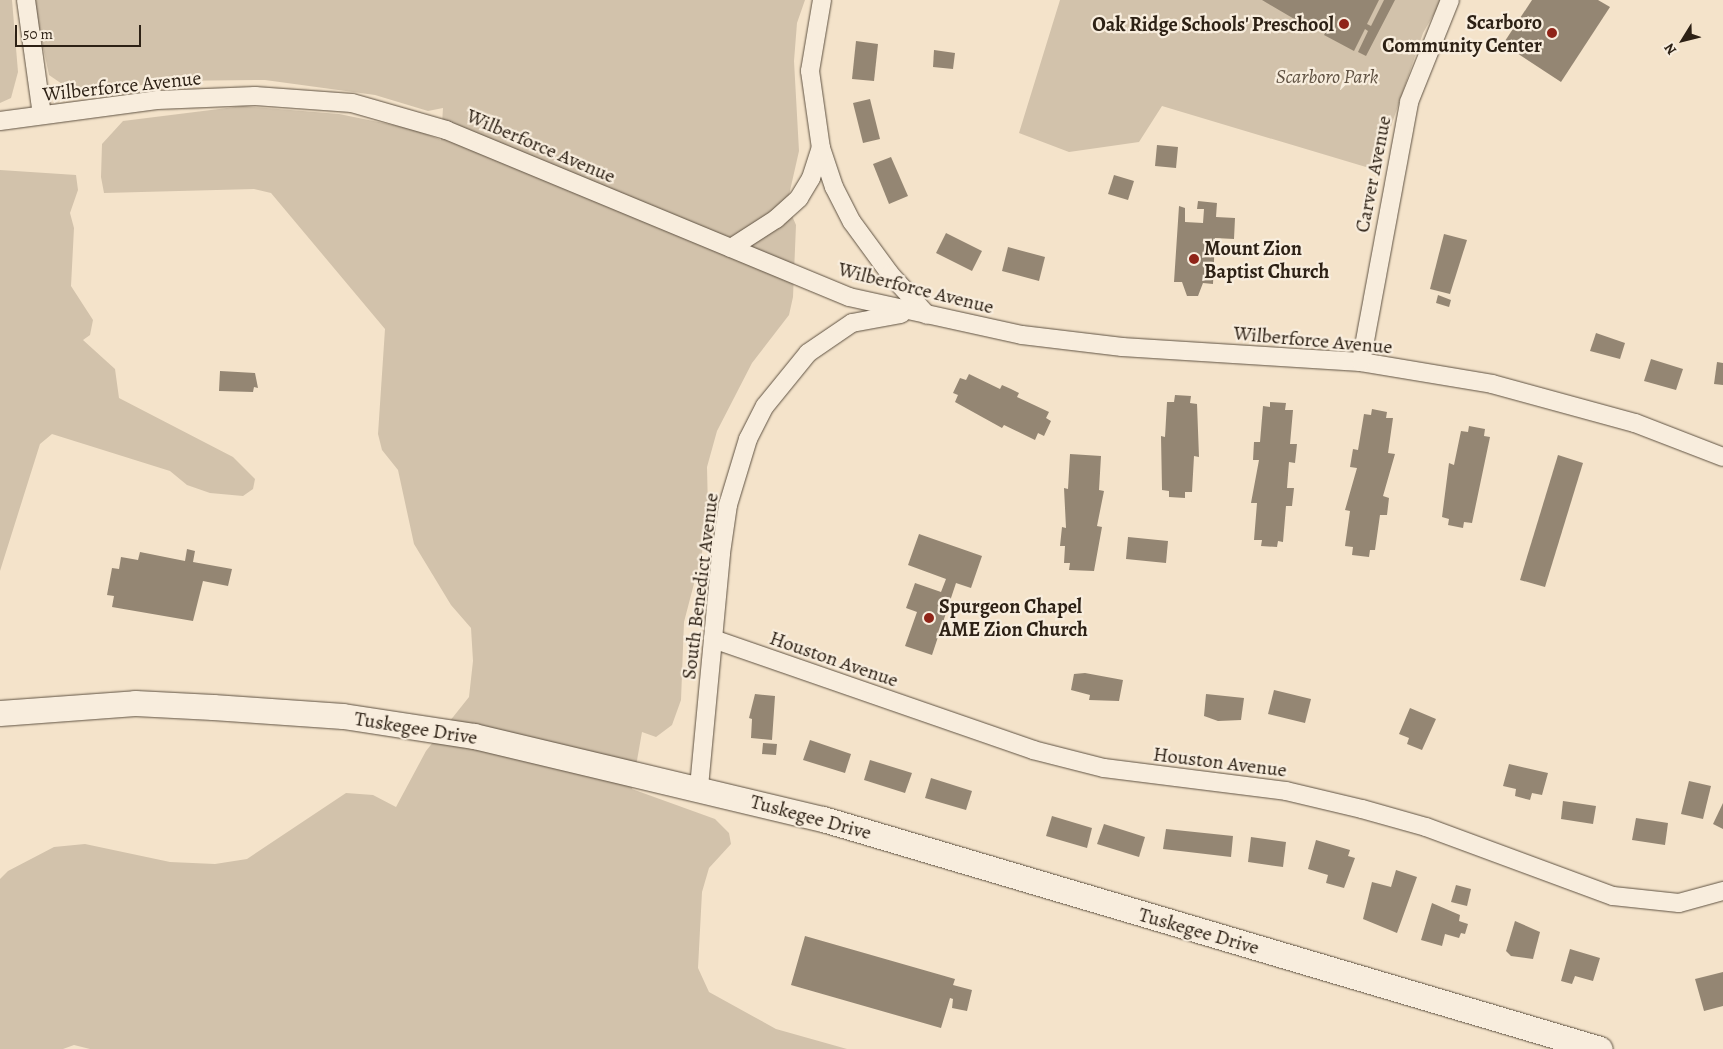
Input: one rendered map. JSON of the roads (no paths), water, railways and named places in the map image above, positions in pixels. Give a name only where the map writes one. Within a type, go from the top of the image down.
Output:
[{"type":"street","points":[[26,0],[42,116]]},
{"type":"street","points":[[822,0],[810,71],[821,148],[834,187],[852,222],[890,274],[928,315]]},
{"type":"street","name":"Carver Avenue","points":[[1361,362],[1409,102],[1450,0]]},
{"type":"street","name":"Wilberforce Avenue","points":[[0,121],[157,100],[256,96],[352,104],[446,130],[849,297],[1022,335],[1122,347],[1361,362],[1492,384],[1590,409],[1723,457]]},
{"type":"street","points":[[731,248],[776,219],[798,198],[811,178],[821,148]]},
{"type":"street","name":"South Benedict Avenue","points":[[699,787],[728,505],[748,439],[765,406],[808,353],[852,323],[898,314],[928,315]]},
{"type":"street","name":"Houston Avenue","points":[[713,639],[1033,750],[1104,768],[1286,791],[1362,809],[1426,827],[1613,896],[1679,904],[1723,891]]},
{"type":"street","name":"Tuskegee Drive","points":[[0,713],[135,703],[343,716],[467,735],[699,787],[823,819],[1600,1049]]},
{"type":"place","name":"Oak Ridge Schools' Preschool","points":[[1344,24]]},
{"type":"place","name":"Scarboro Community Center","points":[[1552,33]]},
{"type":"place","name":"Mount Zion Baptist Church","points":[[1194,259]]},
{"type":"place","name":"Spurgeon Chapel AME Zion Church","points":[[929,618]]},
{"type":"park label","name":"Scarboro Park","points":[[1327,76]]}]
